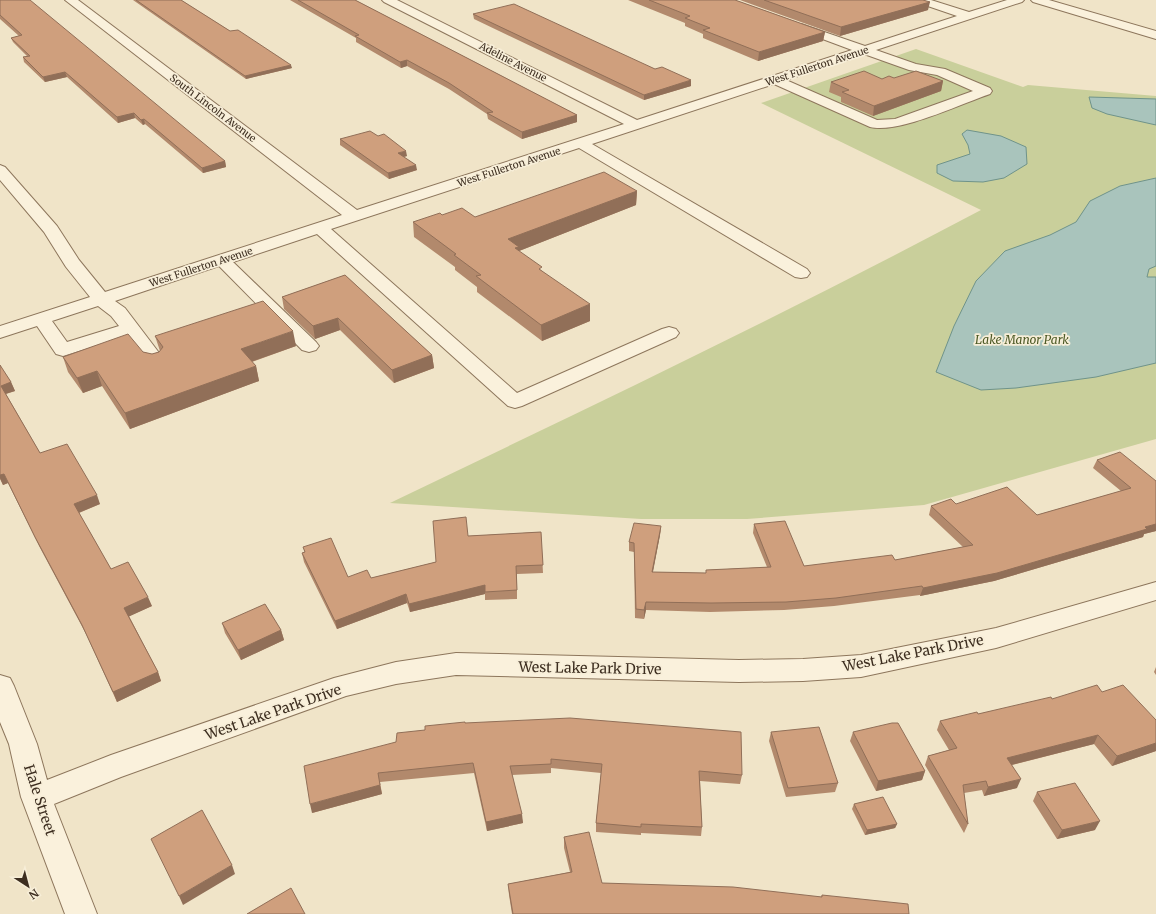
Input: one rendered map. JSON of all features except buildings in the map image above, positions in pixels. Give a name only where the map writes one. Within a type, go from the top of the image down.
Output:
[{"type":"street","name":"South Lincoln Avenue","points":[[71,0],[356,217]]},
{"type":"street","name":"Adeline Avenue","points":[[388,0],[637,125]]},
{"type":"street","points":[[920,0],[969,16]]},
{"type":"street","name":"West Fullerton Avenue","points":[[0,332],[1018,0]]},
{"type":"street","points":[[1037,0],[1156,35]]},
{"type":"street","points":[[776,80],[875,124],[897,123],[985,91],[940,72],[913,67],[783,21]]},
{"type":"street","points":[[581,143],[801,273]]},
{"type":"street","points":[[0,170],[51,230],[72,263],[101,299],[118,312],[156,362]]},
{"type":"street","points":[[320,228],[515,402],[669,333]]},
{"type":"street","points":[[222,260],[309,346]]},
{"type":"street","points":[[41,319],[63,350],[131,329]]},
{"type":"street","name":"West Lake Park Drive","points":[[36,797],[119,765],[344,686],[396,673],[456,664],[739,671],[803,670],[861,666],[996,638],[1156,591]]},
{"type":"street","name":"Hale Street","points":[[0,686],[23,744],[36,797],[81,914]]},
{"type":"green space","name":"Lake Manor Park","points":[[916,49],[1023,87],[1028,85],[1156,96],[1156,439],[924,505],[747,519],[641,519],[390,503],[761,323],[981,210],[761,103]]},
{"type":"water","points":[[1089,97],[1156,99],[1156,125],[1107,114],[1092,108]]},
{"type":"water","points":[[967,130],[1001,136],[1026,147],[1027,164],[1004,178],[983,182],[953,181],[937,173],[937,165],[970,154],[968,145],[962,134]]},
{"type":"water","points":[[1156,178],[1156,266],[1149,269],[1147,277],[1156,277],[1156,363],[1096,377],[1016,388],[981,390],[936,372],[954,326],[976,281],[1005,251],[1050,235],[1076,222],[1090,201],[1120,186]]}]
